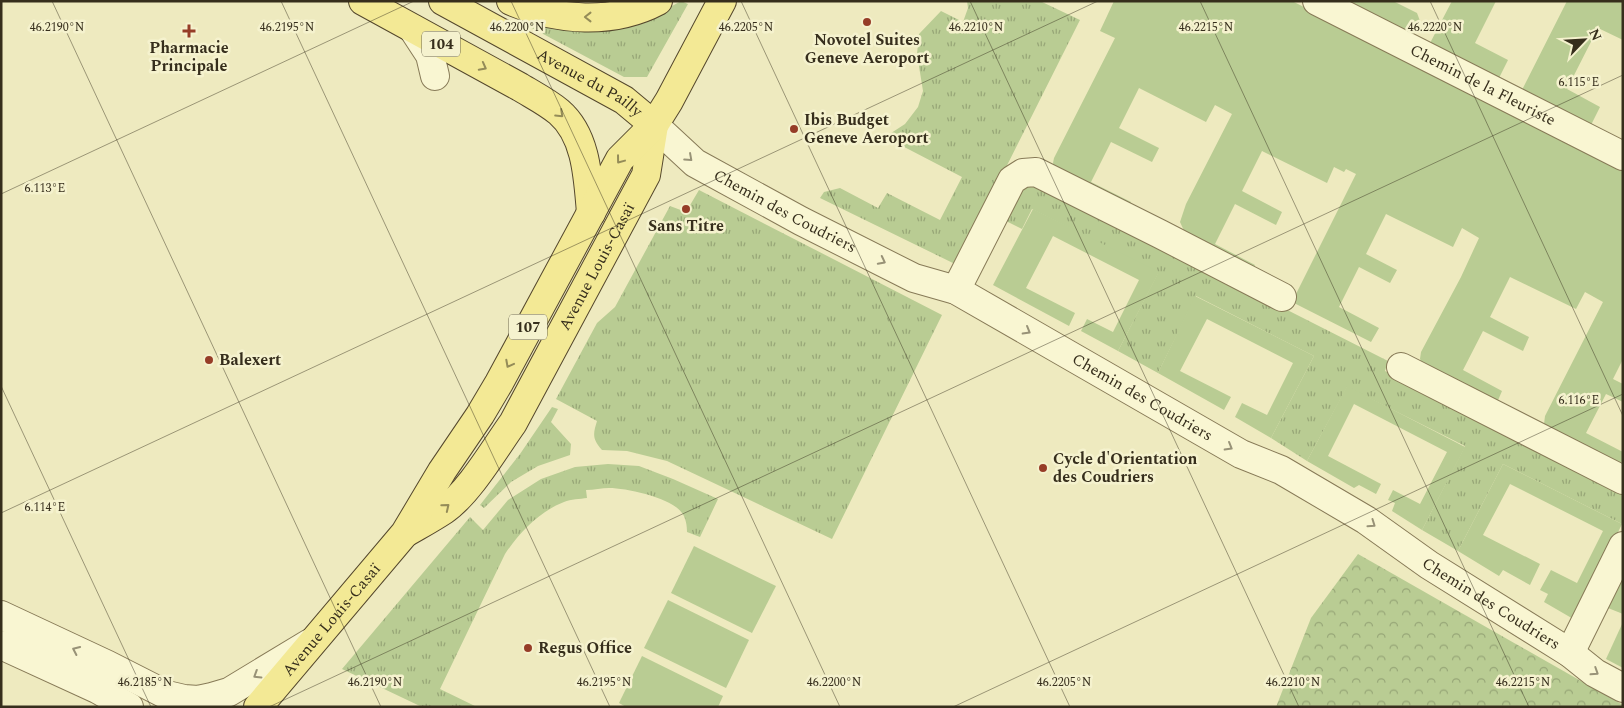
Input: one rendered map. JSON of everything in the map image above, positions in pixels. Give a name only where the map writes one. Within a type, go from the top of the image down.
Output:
[{"type":"main road","name":"104","points":[[363,1],[528,92],[559,112],[573,129],[581,149],[588,175],[591,212]]},
{"type":"main road","name":"Avenue du Pailly","points":[[443,1],[624,100],[654,125]]},
{"type":"main road","points":[[511,1],[541,11],[568,17],[594,18],[615,16],[647,6]]},
{"type":"main road","name":"Avenue Louis-Casaï","points":[[258,707],[405,533],[442,471],[485,406],[620,159],[654,125],[669,101],[722,1]]},
{"type":"main road","name":"Avenue Louis-Casaï","points":[[405,533],[444,510],[460,496],[490,457],[513,422],[646,175],[654,125]]},
{"type":"street","name":"Chemin de la Fleuriste","points":[[1317,1],[1623,156]]},
{"type":"street","points":[[413,29],[430,55],[435,76]]},
{"type":"street","name":"Chemin des Coudriers","points":[[654,125],[695,163],[801,221],[914,278],[956,290],[1240,454],[1282,470],[1366,520],[1429,565],[1570,653],[1595,673],[1623,688]]},
{"type":"street","points":[[956,290],[1012,180],[1023,173],[1036,172],[1282,297]]},
{"type":"street","points":[[1401,367],[1623,480]]},
{"type":"street","points":[[1570,653],[1623,546]]},
{"type":"street","points":[[1,615],[167,695],[184,699],[212,698],[230,692],[313,641]]},
{"type":"street","points":[[1,646],[97,689],[129,707]]},
{"type":"street","points":[[97,689],[108,665]]},
{"type":"green space","points":[[681,1],[688,4],[647,77],[624,77],[530,27],[531,22],[649,19]]},
{"type":"green space","points":[[967,1],[1040,1],[1080,20],[957,265],[820,198],[824,192],[840,188],[878,208],[887,193],[940,220],[962,177],[885,137],[905,124],[918,107],[923,91],[917,54],[919,34],[941,11],[963,22],[968,8]]},
{"type":"green space","points":[[1114,1],[1292,1],[1623,168],[1623,359],[1613,379],[1623,384],[1623,402],[1606,394],[1586,433],[1623,452],[1623,459],[1619,467],[1552,433],[1544,424],[1545,416],[1603,302],[1585,292],[1576,309],[1510,277],[1490,317],[1529,337],[1523,351],[1483,331],[1463,370],[1502,391],[1496,405],[1425,368],[1420,359],[1421,352],[1461,277],[1479,238],[1462,228],[1453,247],[1386,214],[1366,254],[1397,270],[1390,283],[1359,267],[1339,307],[1379,328],[1371,342],[1292,302],[1356,174],[1346,169],[1344,172],[1334,167],[1327,183],[1262,151],[1242,191],[1282,212],[1276,225],[1235,204],[1215,244],[1255,265],[1253,269],[1186,235],[1180,222],[1186,204],[1232,114],[1215,105],[1206,122],[1139,88],[1119,128],[1159,148],[1152,162],[1111,142],[1091,182],[1131,202],[1129,207],[1055,169],[1054,158],[1115,38],[1100,31]]},
{"type":"green space","points":[[1343,1],[1393,1],[1417,13],[1420,21],[1413,37]]},
{"type":"green space","points":[[1452,1],[1496,1],[1475,43],[1508,60],[1498,80],[1429,45]]},
{"type":"green space","points":[[1567,1],[1623,1],[1623,40],[1598,28],[1567,89],[1600,107],[1590,127],[1521,92]]},
{"type":"green space","points":[[1038,184],[1388,361],[1385,371],[1623,492],[1622,524],[1503,464],[1458,551],[1422,530],[1465,446],[1347,387],[1307,461],[1271,438],[1314,356],[1196,296],[1158,373],[1118,351],[1158,273],[1032,209],[1022,229],[1002,219],[1018,187]]},
{"type":"green space","points":[[699,190],[942,315],[832,539],[667,461],[627,451],[602,450],[596,443],[594,436],[597,421],[556,399],[597,323],[615,307],[670,206],[686,212]]},
{"type":"green space","points":[[1033,209],[1159,272],[1118,351],[1081,331],[1087,319],[1113,332],[1139,280],[1053,236],[1026,288],[1075,313],[1069,326],[993,285]]},
{"type":"green space","points":[[1195,296],[1314,356],[1271,438],[1235,417],[1242,403],[1267,415],[1293,363],[1207,319],[1180,371],[1231,397],[1224,410],[1158,373]]},
{"type":"green space","points":[[1347,386],[1465,447],[1422,530],[1392,511],[1395,503],[1388,500],[1393,490],[1420,504],[1447,452],[1354,404],[1328,456],[1381,484],[1376,494],[1359,485],[1354,488],[1307,461]]},
{"type":"green space","points":[[552,407],[558,409],[551,422],[571,444],[570,455],[538,466],[511,482],[484,508],[480,505],[520,454]]},
{"type":"green space","points":[[608,464],[639,466],[718,499],[700,537],[687,532],[682,513],[659,498],[617,488],[586,490],[587,498],[564,502],[538,517],[523,531],[505,554],[440,689],[477,707],[422,707],[342,669],[470,517],[483,530],[508,500],[541,479],[575,467]]},
{"type":"green space","points":[[1503,464],[1622,524],[1575,620],[1544,602],[1548,594],[1540,590],[1551,570],[1577,583],[1603,531],[1510,484],[1483,535],[1540,564],[1530,585],[1503,570],[1499,576],[1458,551]]},
{"type":"green space","points":[[694,546],[776,586],[752,633],[671,593]]},
{"type":"green space","points":[[1358,554],[1623,705],[1623,707],[1276,707],[1311,618]]},
{"type":"green space","points":[[1623,567],[1623,614],[1603,606]]},
{"type":"green space","points":[[668,600],[749,640],[726,688],[644,648]]},
{"type":"green space","points":[[1623,622],[1623,668],[1606,659]]},
{"type":"green space","points":[[642,656],[723,696],[718,707],[626,707],[619,703]]},
{"type":"place","name":"Novotel Suites Geneve Aeroport","points":[[867,22]]},
{"type":"place","name":"Pharmacie Principale","points":[[189,31]]},
{"type":"place","name":"Ibis Budget Geneve Aeroport","points":[[794,129]]},
{"type":"place","name":"Sans Titre","points":[[686,209]]},
{"type":"place","name":"Balexert","points":[[209,360]]},
{"type":"place","name":"Cycle d'Orientation des Coudriers","points":[[1043,468]]},
{"type":"place","name":"Regus Office","points":[[528,648]]}]
